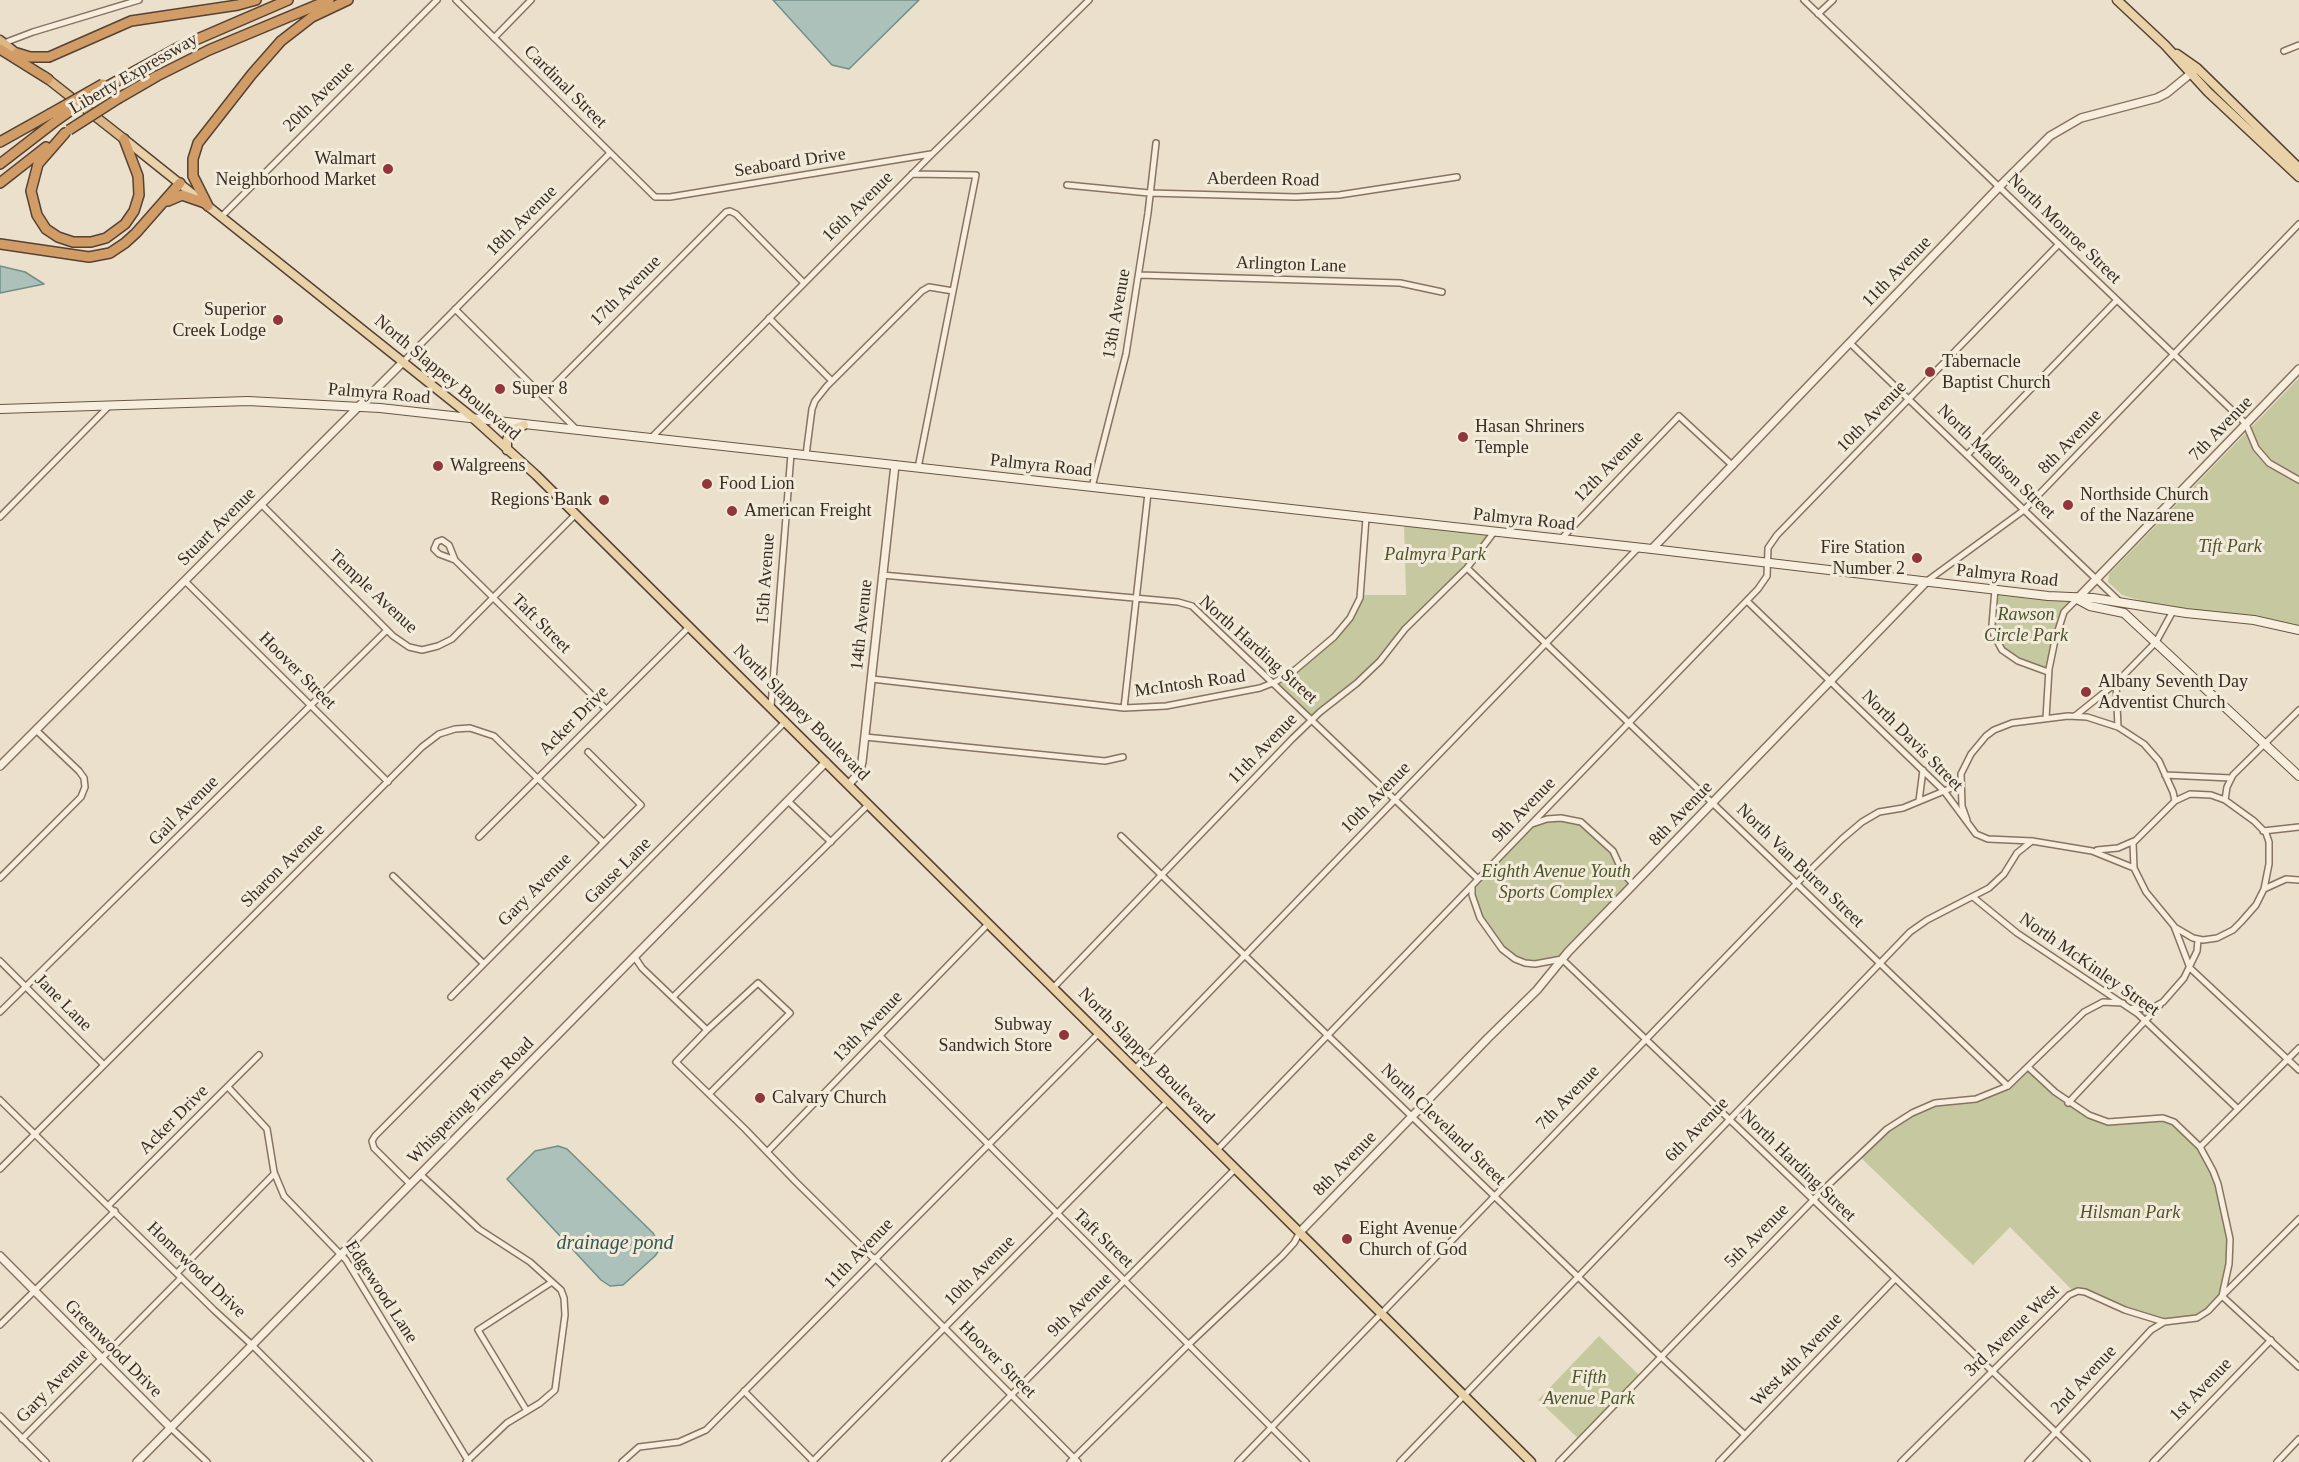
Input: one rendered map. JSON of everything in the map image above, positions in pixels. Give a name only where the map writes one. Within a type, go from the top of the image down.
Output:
[{"type":"highway","points":[[17,53],[49,57],[131,21],[238,5],[256,0]]},
{"type":"highway","name":"Liberty Expressway","points":[[0,164],[53,117],[105,86],[204,35],[288,0]]},
{"type":"highway","name":"Liberty Expressway","points":[[0,183],[67,131],[157,76],[209,50],[329,0]]},
{"type":"highway","points":[[207,204],[193,176],[192,159],[198,143],[281,41],[312,17],[348,0]]},
{"type":"highway","name":"North Slappey Boulevard","points":[[1,44],[17,53],[124,139]]},
{"type":"highway","points":[[1,44],[48,79]]},
{"type":"highway","points":[[0,142],[53,117]]},
{"type":"highway","points":[[67,131],[38,164],[31,191],[33,207],[46,229],[58,237],[73,242],[91,242],[106,238],[125,225],[134,211],[139,195],[138,176],[124,139]]},
{"type":"highway","points":[[0,244],[72,255],[110,253],[125,243],[180,183]]},
{"type":"highway","points":[[159,208],[171,199],[182,195],[207,204]]},
{"type":"main road","points":[[2117,0],[2299,168]]},
{"type":"main road","points":[[2193,71],[2299,177]]},
{"type":"main road","name":"North Slappey Boulevard","points":[[124,139],[472,418],[576,514],[1532,1462]]},
{"type":"main road","name":"Palmyra Road","points":[[0,409],[248,401],[357,406],[2121,603],[2254,620],[2299,630]]},
{"type":"main road","points":[[507,450],[507,440],[511,430],[524,425]]},
{"type":"main road","name":"Palmyra Road","points":[[2077,598],[2090,606],[2124,613],[2156,642]]},
{"type":"main road","points":[[2156,642],[2299,776]]},
{"type":"street","points":[[1,44],[139,0]]},
{"type":"street","name":"20th Avenue","points":[[222,216],[437,0]]},
{"type":"street","name":"Cardinal Street","points":[[456,0],[653,195]]},
{"type":"street","points":[[494,38],[531,0]]},
{"type":"street","name":"16th Avenue","points":[[651,438],[933,153],[1089,0]]},
{"type":"street","name":"North Monroe Street","points":[[1804,0],[2246,424],[2256,448],[2269,463],[2299,480]]},
{"type":"street","points":[[1818,14],[1833,0]]},
{"type":"street","points":[[2284,51],[2299,45]]},
{"type":"street","name":"11th Avenue","points":[[1652,549],[2050,136],[2062,128],[2100,112],[2151,101],[2167,93],[2193,71]]},
{"type":"street","name":"13th Avenue","points":[[1092,487],[1126,354],[1156,143]]},
{"type":"street","name":"18th Avenue","points":[[455,309],[610,153]]},
{"type":"street","name":"Seaboard Drive","points":[[653,195],[662,198],[670,197],[933,153]]},
{"type":"street","points":[[912,174],[976,175],[918,468]]},
{"type":"street","name":"Aberdeen Road","points":[[1067,185],[1149,193],[1312,197],[1457,177]]},
{"type":"street","name":"17th Avenue","points":[[543,396],[726,212],[733,212],[804,283]]},
{"type":"street","name":"8th Avenue","points":[[1074,1461],[1188,1345],[1294,1244],[1300,1232],[1537,990],[1562,959],[1926,582],[2025,510],[2299,224]]},
{"type":"street","name":"10th Avenue","points":[[1768,563],[1768,548],[1777,535],[2059,244]]},
{"type":"street","name":"Arlington Lane","points":[[1139,275],[1400,283],[1442,292]]},
{"type":"street","points":[[806,455],[812,409],[818,396],[922,291],[929,287],[953,291]]},
{"type":"street","points":[[1967,455],[2117,300]]},
{"type":"street","points":[[455,309],[577,430]]},
{"type":"street","name":"Stuart Avenue","points":[[0,766],[455,309]]},
{"type":"street","points":[[769,318],[832,381]]},
{"type":"street","name":"North Madison Street","points":[[1850,343],[2121,603]]},
{"type":"street","name":"7th Avenue","points":[[2046,718],[2048,672],[2064,612],[2299,369]]},
{"type":"street","points":[[0,517],[110,406]]},
{"type":"street","name":"12th Avenue","points":[[1560,539],[1679,416],[1733,466]]},
{"type":"street","name":"15th Avenue","points":[[771,706],[791,454]]},
{"type":"street","name":"14th Avenue","points":[[849,784],[861,768],[895,465]]},
{"type":"street","points":[[1124,708],[1148,493]]},
{"type":"street","name":"Temple Avenue","points":[[261,504],[387,630],[409,647],[428,649],[452,639],[576,514]]},
{"type":"street","name":"McIntosh Road","points":[[872,679],[1124,708],[1149,708],[1178,704],[1260,688],[1295,670],[1334,637],[1356,608],[1360,598],[1366,518]]},
{"type":"street","name":"11th Avenue","points":[[1054,987],[1313,720],[1364,677],[1405,629],[1467,568],[1494,532]]},
{"type":"street","name":"10th Avenue","points":[[1136,1069],[1638,548]]},
{"type":"street","name":"Taft Street","points":[[456,560],[606,709]]},
{"type":"street","name":"9th Avenue","points":[[1217,1150],[1747,601],[1764,582],[1768,563]]},
{"type":"street","name":"North Van Buren Street","points":[[1467,568],[2008,1086]]},
{"type":"street","name":"North Harding Street","points":[[882,576],[1178,602],[1192,606],[1478,879]]},
{"type":"street","name":"Hoover Street","points":[[185,581],[388,782]]},
{"type":"street","points":[[1995,589],[1992,625],[1994,635],[2002,650],[2018,662],[2048,672]]},
{"type":"street","name":"North Davis Street","points":[[1747,601],[1944,791],[1976,834],[1988,839],[2007,838],[2092,850],[2134,868]]},
{"type":"street","points":[[2074,716],[2116,683],[2156,642],[2173,611]]},
{"type":"street","name":"Acker Drive","points":[[479,837],[690,626]]},
{"type":"street","name":"Gail Avenue","points":[[0,1012],[387,630]]},
{"type":"street","points":[[2116,683],[2118,728]]},
{"type":"street","points":[[2225,800],[2231,778],[2299,710]]},
{"type":"street","points":[[1970,826],[1962,806],[1960,774],[1971,754],[1994,730],[2012,723],[2046,718],[2087,717],[2118,728],[2136,738],[2152,752],[2173,792],[2175,801]]},
{"type":"street","name":"Gause Lane","points":[[410,1184],[374,1148],[372,1142],[375,1136],[786,721]]},
{"type":"street","name":"Sharon Avenue","points":[[0,1169],[422,747],[439,734],[463,728],[479,730],[494,736],[603,842]]},
{"type":"street","points":[[0,878],[81,797],[85,787],[84,778],[79,771],[36,729]]},
{"type":"street","points":[[865,736],[1105,761],[1123,757]]},
{"type":"street","name":"Gary Avenue","points":[[451,997],[641,805],[588,752]]},
{"type":"street","name":"Whispering Pines Road","points":[[137,1462],[826,762]]},
{"type":"street","points":[[1919,801],[1923,770]]},
{"type":"street","points":[[2165,775],[2231,778]]},
{"type":"street","name":"7th Avenue","points":[[1238,1462],[1797,883],[1862,822],[1879,812],[1903,808],[1961,784]]},
{"type":"street","points":[[2092,850],[2118,848],[2135,840],[2175,801],[2190,794],[2211,795],[2225,800],[2254,821],[2263,831],[2269,842],[2268,875],[2264,889],[2256,905],[2233,930],[2217,938],[2198,940],[2174,926],[2146,892],[2134,868],[2132,855],[2135,840]]},
{"type":"street","points":[[788,801],[831,842]]},
{"type":"street","points":[[673,998],[869,804]]},
{"type":"street","points":[[1530,825],[1547,819],[1560,818],[1581,822],[1613,851],[1623,873],[1634,885]]},
{"type":"street","points":[[2263,831],[2299,827]]},
{"type":"street","name":"North Cleveland Street","points":[[1121,836],[1660,1356],[1745,1434]]},
{"type":"street","name":"6th Avenue","points":[[1400,1462],[1880,963],[1920,924],[1973,897],[1997,881],[2017,853],[2032,841]]},
{"type":"street","points":[[393,876],[483,963]]},
{"type":"street","points":[[2264,889],[2286,879],[2299,880]]},
{"type":"street","points":[[1472,886],[1472,895],[1480,918],[1496,942],[1509,956],[1525,963],[1535,964],[1562,959]]},
{"type":"street","name":"North McKinley Street","points":[[1973,897],[2017,933],[2097,988],[2130,1007],[2238,1109]]},
{"type":"street","name":"13th Avenue","points":[[767,1152],[989,923]]},
{"type":"street","points":[[2174,926],[2190,968],[2299,1070]]},
{"type":"street","points":[[2068,1103],[2179,985],[2190,968],[2197,951],[2198,940]]},
{"type":"street","points":[[634,956],[707,1030],[758,983],[790,1013],[709,1094]]},
{"type":"street","name":"North Harding Street","points":[[1562,959],[2087,1462]]},
{"type":"street","name":"Jane Lane","points":[[0,962],[104,1065]]},
{"type":"street","points":[[2008,1086],[2084,1011],[2103,1002],[2123,1003]]},
{"type":"street","points":[[2130,1007],[2150,1009],[2160,1005]]},
{"type":"street","name":"Hoover Street","points":[[707,1030],[676,1062],[875,1258],[1074,1461]]},
{"type":"street","name":"11th Avenue","points":[[622,1462],[639,1447],[679,1442],[706,1430],[1099,1033]]},
{"type":"street","name":"Taft Street","points":[[880,1036],[1306,1462]]},
{"type":"street","points":[[2200,1147],[2299,1048]]},
{"type":"street","name":"Acker Drive","points":[[109,1205],[259,1055]]},
{"type":"street","points":[[2028,1066],[2068,1103],[2088,1115],[2108,1122],[2144,1118],[2166,1119],[2174,1122],[2200,1147],[2218,1184],[2229,1239],[2229,1264],[2222,1296],[2299,1367]]},
{"type":"street","name":"5th Avenue","points":[[1559,1462],[1813,1200],[1887,1129],[1912,1113],[1935,1103],[1976,1100],[2008,1086]]},
{"type":"street","name":"Edgewood Lane","points":[[228,1087],[267,1129],[274,1174],[279,1187],[291,1205],[341,1254],[468,1462]]},
{"type":"street","name":"Homewood Drive","points":[[0,1101],[109,1205],[369,1462]]},
{"type":"street","name":"10th Avenue","points":[[813,1462],[1168,1101]]},
{"type":"street","name":"9th Avenue","points":[[945,1462],[1236,1168]]},
{"type":"street","name":"Gary Avenue","points":[[22,1439],[102,1358],[274,1174]]},
{"type":"street","points":[[420,1174],[479,1229],[531,1262],[561,1290],[565,1304],[558,1381],[555,1390],[507,1424],[468,1462]]},
{"type":"street","points":[[0,1325],[115,1212]]},
{"type":"street","name":"3rd Avenue West","points":[[1901,1462],[2061,1301],[2078,1291],[2125,1310],[2164,1322],[2197,1318],[2208,1311],[2299,1219]]},
{"type":"street","name":"Greenwood Drive","points":[[0,1256],[207,1462]]},
{"type":"street","name":"West 4th Avenue","points":[[1719,1462],[1895,1279]]},
{"type":"street","points":[[527,1411],[478,1330],[552,1282]]},
{"type":"street","name":"2nd Avenue","points":[[2028,1462],[2151,1330],[2164,1322]]},
{"type":"street","name":"1st Avenue","points":[[2153,1462],[2271,1340]]},
{"type":"street","points":[[744,1391],[813,1462]]},
{"type":"street","points":[[0,1416],[46,1462]]},
{"type":"street","points":[[2277,1462],[2299,1439]]},
{"type":"green space","name":"Tift Park","points":[[2299,378],[2299,629],[2172,610],[2122,595],[2108,582],[2109,574]]},
{"type":"green space","name":"Palmyra Park","points":[[1404,523],[1493,532],[1482,548],[1379,660],[1313,718],[1275,684],[1334,638],[1362,595],[1406,595]]},
{"type":"green space","name":"Rawson Circle Park","points":[[1995,590],[2076,598],[2065,610],[2048,672],[2018,661],[2001,647],[1993,626]]},
{"type":"green space","name":"Eighth Avenue Youth Sports Complex","points":[[1547,819],[1575,820],[1612,851],[1633,885],[1562,959],[1535,964],[1509,955],[1480,918],[1472,887],[1531,825]]},
{"type":"green space","name":"Hilsman Park","points":[[2028,1068],[2054,1094],[2099,1120],[2156,1118],[2173,1123],[2199,1148],[2217,1183],[2229,1250],[2222,1295],[2208,1311],[2197,1317],[2165,1321],[2125,1309],[2085,1291],[2074,1292],[2010,1227],[1973,1265],[1860,1157],[1888,1130],[1913,1114],[1936,1104],[1966,1102],[2012,1085]]},
{"type":"green space","name":"Fifth Avenue Park","points":[[1599,1336],[1640,1376],[1580,1440],[1538,1400]]},
{"type":"water","points":[[773,0],[919,0],[849,69],[832,65]]},
{"type":"water","points":[[0,266],[25,272],[44,284],[0,293]]},
{"type":"water","name":"drainage pond","points":[[558,1146],[567,1149],[653,1233],[661,1247],[655,1256],[623,1285],[610,1286],[601,1280],[507,1179],[535,1151]]},
{"type":"place","name":"Walmart Neighborhood Market","points":[[388,169]]},
{"type":"place","name":"Superior Creek Lodge","points":[[278,320]]},
{"type":"place","name":"Tabernacle Baptist Church","points":[[1930,372]]},
{"type":"place","name":"Super 8","points":[[500,389]]},
{"type":"place","name":"Hasan Shriners Temple","points":[[1463,437]]},
{"type":"place","name":"Walgreens","points":[[438,466]]},
{"type":"place","name":"Food Lion","points":[[707,484]]},
{"type":"place","name":"Regions Bank","points":[[604,500]]},
{"type":"place","name":"Northside Church of the Nazarene","points":[[2068,505]]},
{"type":"place","name":"American Freight","points":[[732,511]]},
{"type":"place","name":"Fire Station Number 2","points":[[1917,558]]},
{"type":"place","name":"Albany Seventh Day Adventist Church","points":[[2086,692]]},
{"type":"place","name":"Subway Sandwich Store","points":[[1064,1035]]},
{"type":"place","name":"Calvary Church","points":[[760,1098]]},
{"type":"place","name":"Eight Avenue Church of God","points":[[1347,1239]]}]
